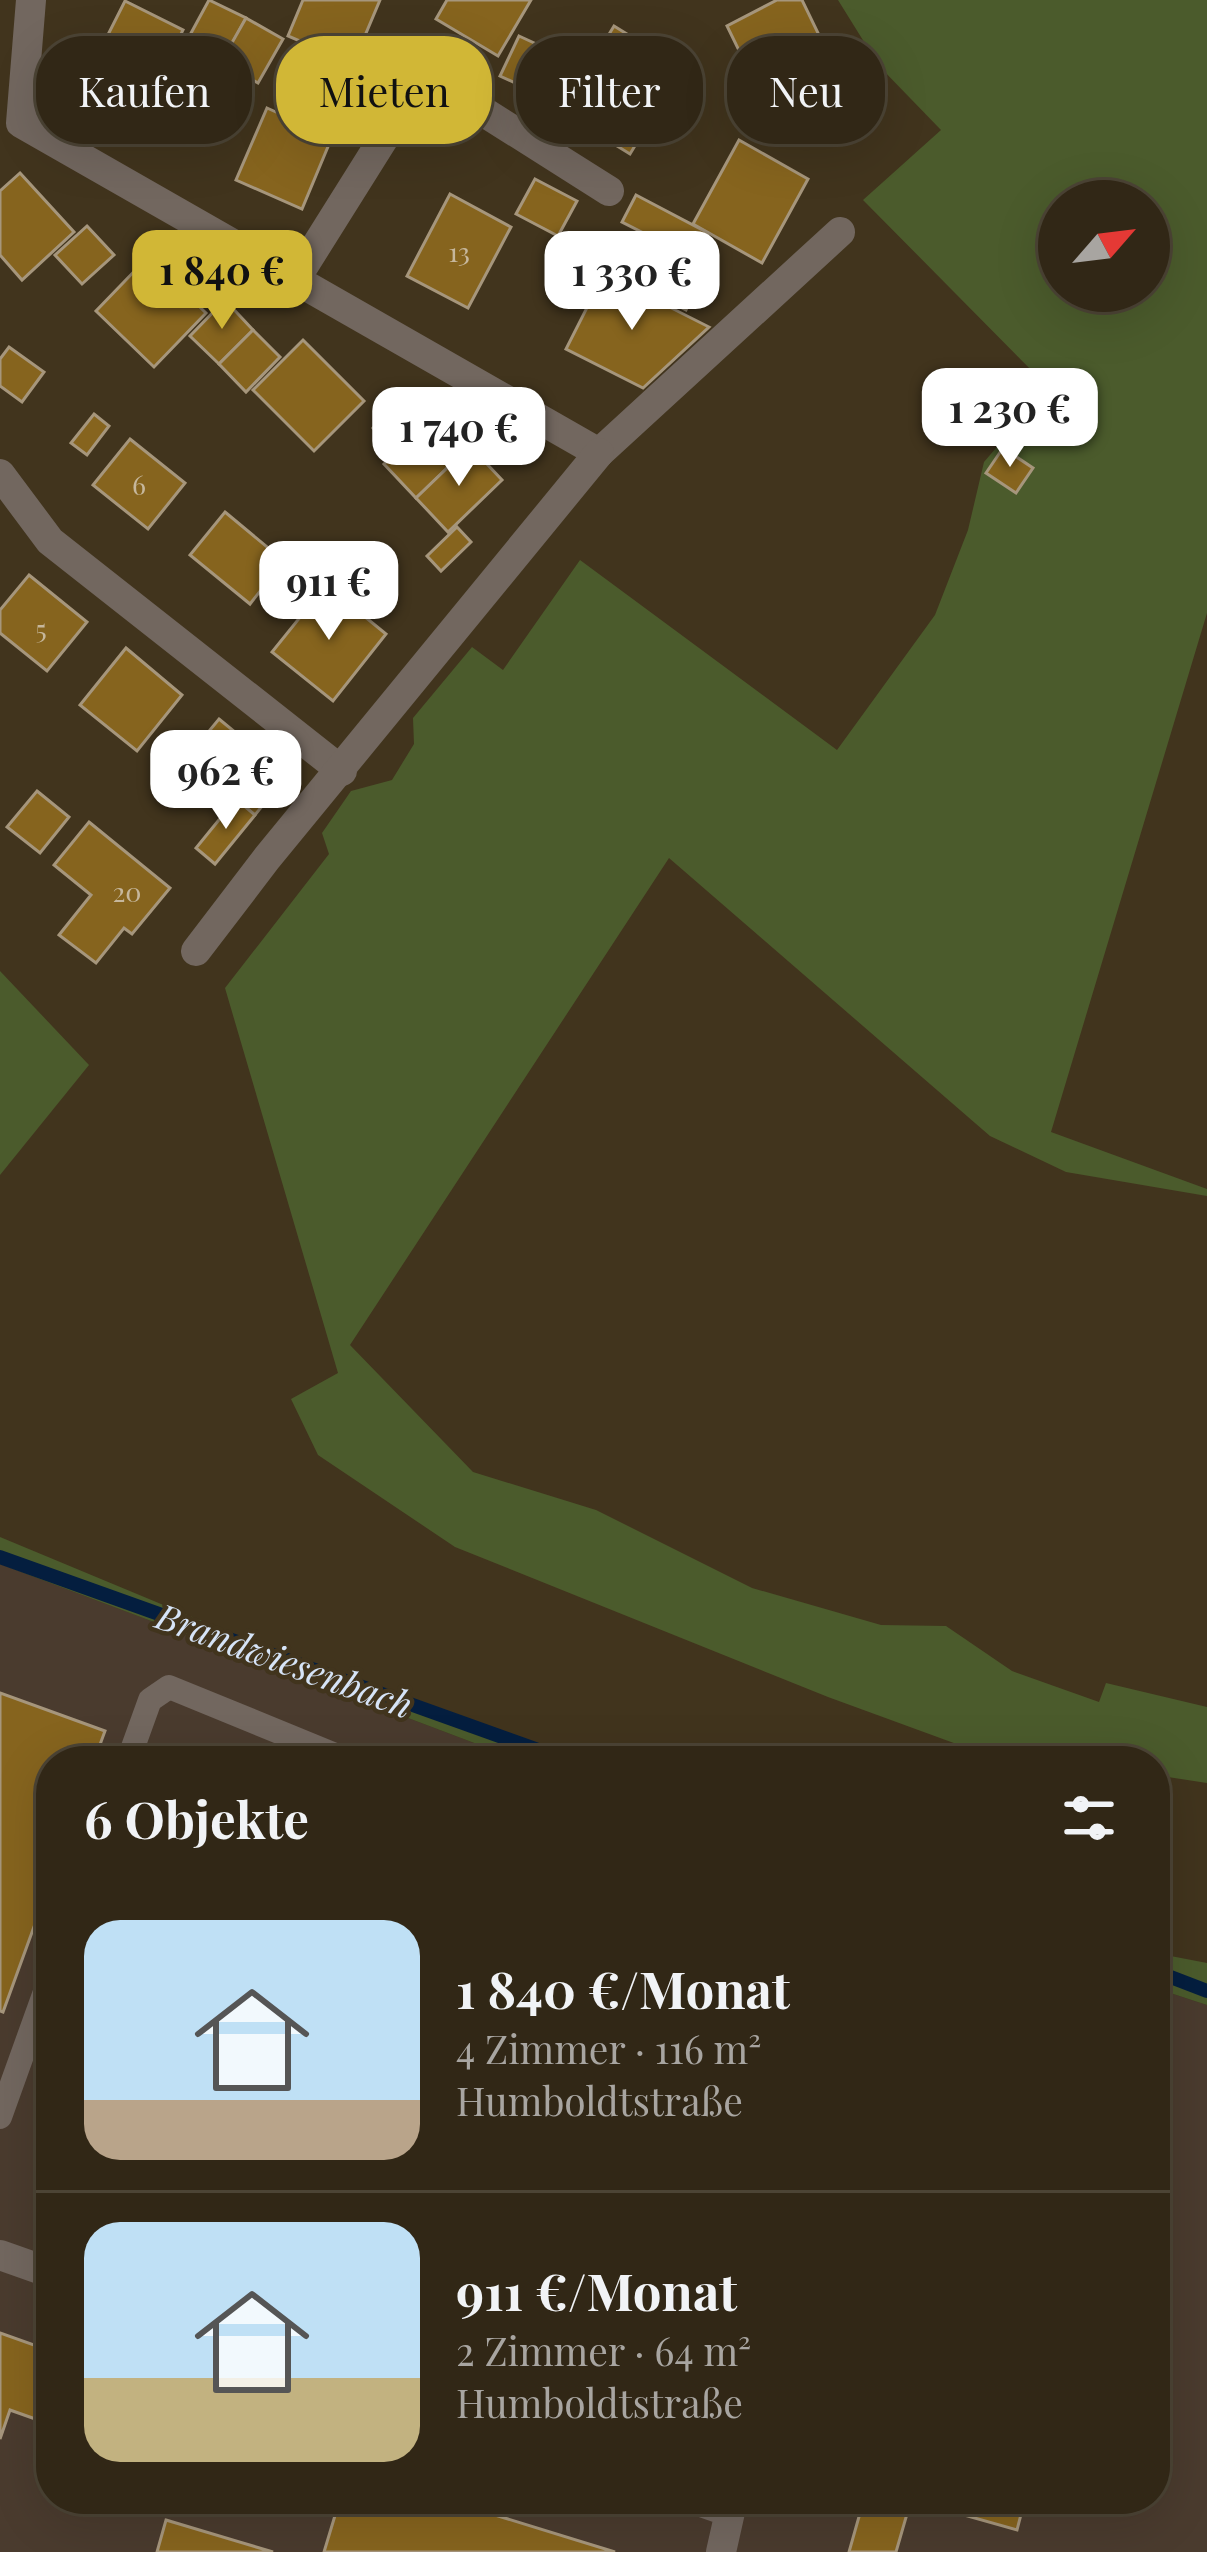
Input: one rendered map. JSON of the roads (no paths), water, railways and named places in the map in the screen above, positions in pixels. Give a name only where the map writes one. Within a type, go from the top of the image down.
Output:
[{"type":"street","points":[[31,0],[21,123],[599,453]]},
{"type":"street","points":[[296,278],[424,74],[609,191]]},
{"type":"street","points":[[196,951],[599,453],[840,232]]},
{"type":"street","points":[[0,474],[50,541],[342,771]]},
{"type":"street","points":[[0,2255],[36,2268]]},
{"type":"street","points":[[721,2552],[730,2514]]},
{"type":"lane","points":[[133,1746],[150,1700],[169,1687],[313,1746]]},
{"type":"lane","points":[[0,2116],[36,2017]]},
{"type":"waterway","name":"Brandwiesenbach","points":[[0,1557],[527,1746]]},
{"type":"waterway","name":"Brandwiesenbach","points":[[1170,1977],[1207,1991]]}]
